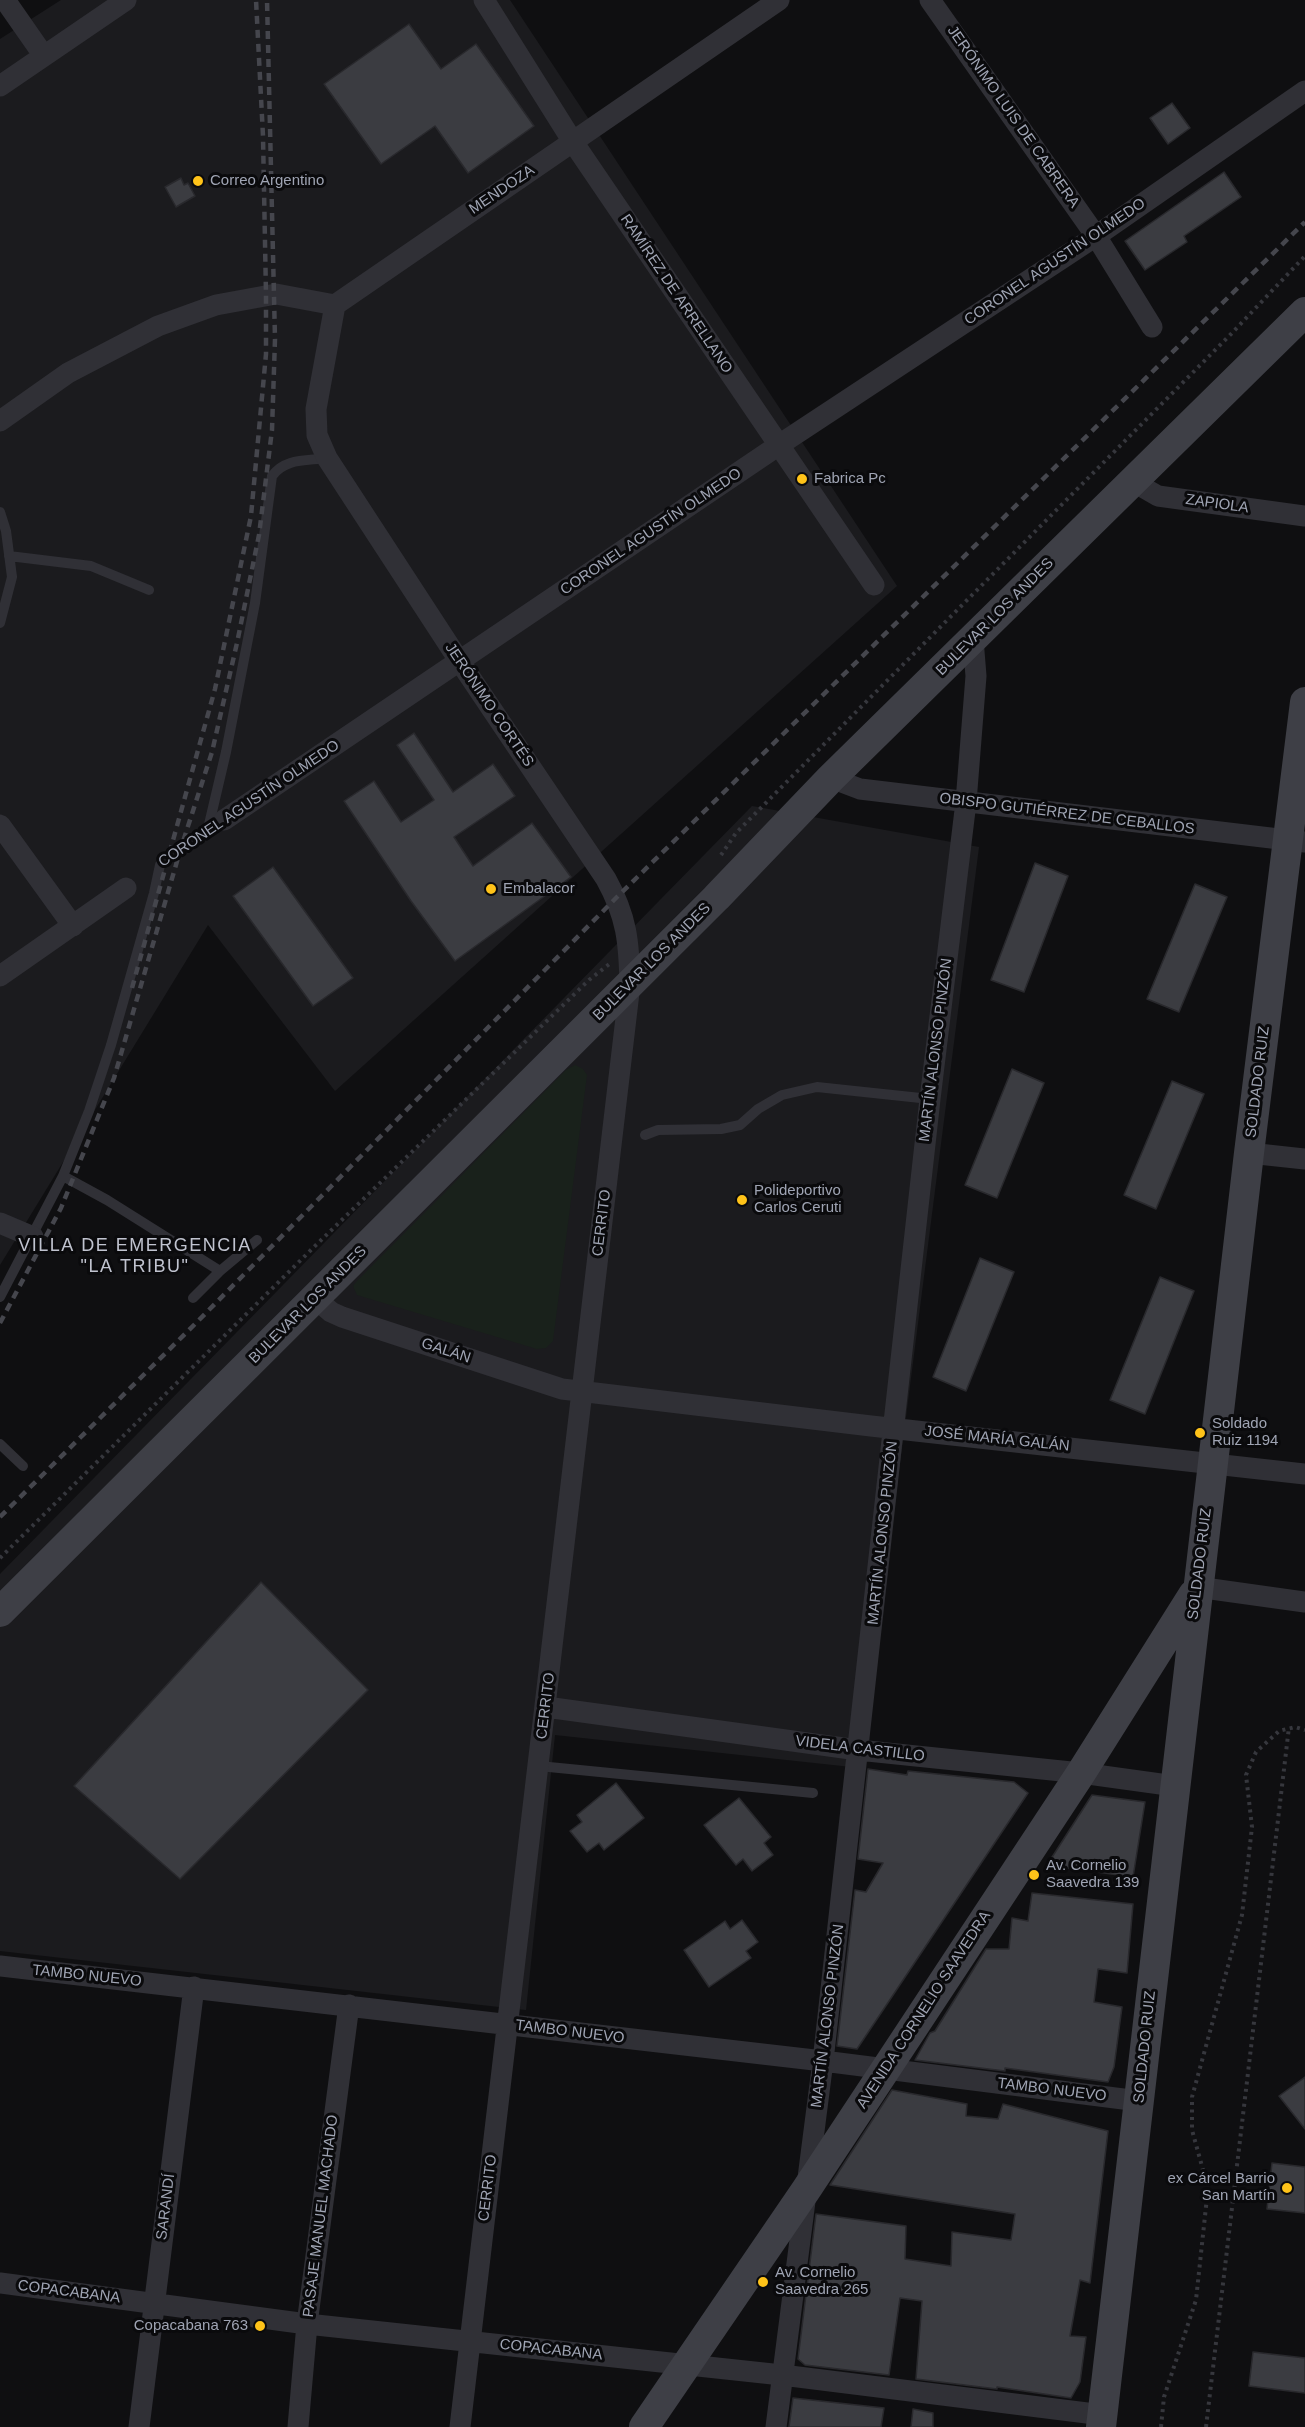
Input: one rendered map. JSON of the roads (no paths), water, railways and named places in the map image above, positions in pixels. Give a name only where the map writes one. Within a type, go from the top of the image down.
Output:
[{"type":"main road","name":"BULEVAR LOS ANDES","points":[[0,1612],[716,898],[831,778],[1305,312]]},
{"type":"main road","name":"SOLDADO RUIZ","points":[[1102,2421],[1249,1153],[1297,841],[1305,702]]},
{"type":"main road","name":"AVENIDA CORNELIO SAAVEDRA","points":[[644,2427],[806,2190],[1081,1773],[1197,1587]]},
{"type":"street","points":[[6,0],[44,56]]},
{"type":"street","points":[[0,86],[126,0]]},
{"type":"street","name":"RAMÍREZ DE ARRELLANO","points":[[484,0],[573,142],[874,585]]},
{"type":"street","name":"MENDOZA","points":[[334,305],[779,0]]},
{"type":"street","name":"JERÓNIMO LUIS DE CABRERA","points":[[930,0],[1096,236],[1152,327]]},
{"type":"street","name":"CORONEL AGUSTÍN OLMEDO","points":[[224,820],[779,445],[1096,236],[1305,91]]},
{"type":"street","points":[[0,421],[78,368],[158,326],[216,305],[276,294],[334,305]]},
{"type":"street","name":"JERÓNIMO CORTÉS","points":[[334,305],[316,409],[317,435],[327,458],[460,662],[606,879],[624,914],[629,945],[630,984]]},
{"type":"street","name":"ZAPIOLA","points":[[1132,481],[1158,496],[1305,516]]},
{"type":"street","name":"MARTÍN ALONSO PINZÓN","points":[[776,2427],[823,2061],[930,1099],[966,802],[976,676],[973,639]]},
{"type":"street","name":"OBISPO GUTIÉRREZ DE CEBALLOS","points":[[831,778],[860,789],[1297,841]]},
{"type":"street","points":[[0,825],[73,926]]},
{"type":"street","points":[[0,976],[126,888]]},
{"type":"street","name":"CERRITO","points":[[460,2427],[630,984]]},
{"type":"street","points":[[1249,1153],[1305,1159]]},
{"type":"street","points":[[0,1222],[33,1237]]},
{"type":"street","name":"GALÁN","points":[[315,1298],[331,1312],[342,1317],[562,1389],[582,1392]]},
{"type":"street","name":"JOSÉ MARÍA GALÁN","points":[[582,1392],[1305,1474]]},
{"type":"street","points":[[1197,1587],[1305,1602]]},
{"type":"street","name":"VIDELA CASTILLO","points":[[546,1707],[858,1749],[1081,1773],[1175,1786]]},
{"type":"street","name":"TAMBO NUEVO","points":[[0,1966],[823,2061],[1139,2101]]},
{"type":"street","name":"SARANDÍ","points":[[139,2427],[194,1987]]},
{"type":"street","name":"PASAJE MANUEL MACHADO","points":[[298,2427],[307,2324],[349,2005]]},
{"type":"street","name":"COPACABANA","points":[[0,2283],[307,2324],[782,2375],[1102,2421]]},
{"type":"lane","points":[[207,833],[255,603],[272,476],[279,466],[287,463],[327,458]]},
{"type":"lane","points":[[0,512],[6,531],[12,578],[0,623]]},
{"type":"lane","points":[[9,556],[91,567],[149,590]]},
{"type":"lane","points":[[0,1297],[63,1176],[111,1045],[160,865]]},
{"type":"lane","points":[[645,1136],[658,1130],[721,1129],[740,1125],[758,1109],[783,1095],[817,1087],[930,1099]]},
{"type":"lane","points":[[63,1176],[107,1200],[220,1271]]},
{"type":"lane","points":[[193,1298],[256,1240]]},
{"type":"lane","points":[[0,1444],[23,1466]]},
{"type":"lane","points":[[539,1766],[813,1793]]},
{"type":"railway","points":[[132,988],[215,689],[251,516],[266,354],[263,136],[256,0]]},
{"type":"railway","points":[[0,1323],[61,1208],[114,1078],[180,851],[212,752],[259,535],[272,430],[275,339],[267,0]]},
{"type":"railway","points":[[0,1517],[196,1323],[617,897],[1305,222]]},
{"type":"place","name":"Correo Argentino","points":[[198,181]]},
{"type":"place","name":"Fabrica Pc","points":[[802,479]]},
{"type":"place","name":"Embalacor","points":[[491,889]]},
{"type":"place","name":"Polideportivo Carlos Ceruti","points":[[742,1200]]},
{"type":"place","name":"Soldado Ruiz 1194","points":[[1200,1433]]},
{"type":"place","name":"Av. Cornelio Saavedra 139","points":[[1034,1875]]},
{"type":"place","name":"ex Cárcel Barrio San Martín","points":[[1287,2188]]},
{"type":"place","name":"Av. Cornelio Saavedra 265","points":[[763,2282]]},
{"type":"place","name":"Copacabana 763","points":[[260,2326]]},
{"type":"district","name":"VILLA DE EMERGENCIA \"LA TRIBU\"","points":[[135,1256]]}]
